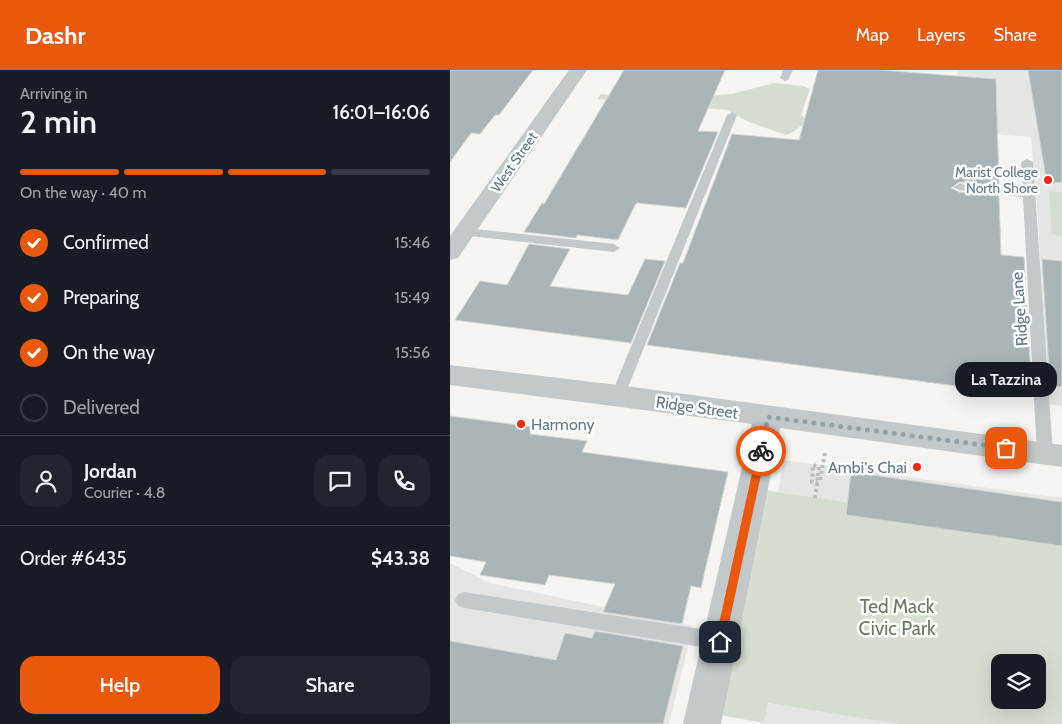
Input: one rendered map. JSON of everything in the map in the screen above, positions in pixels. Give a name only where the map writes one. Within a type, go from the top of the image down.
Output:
[{"type":"street","name":"West Street","points":[[450,253],[578,70]]},
{"type":"street","name":"Ridge Street","points":[[450,375],[618,395],[1054,455]]},
{"type":"street","points":[[702,724],[768,417]]},
{"type":"lane","points":[[618,395],[732,115]]},
{"type":"lane","name":"Ridge Lane","points":[[1027,162],[1054,455]]},
{"type":"lane","points":[[959,187],[1029,194]]},
{"type":"lane","points":[[465,232],[614,248]]},
{"type":"lane","points":[[464,600],[720,642]]},
{"type":"path","points":[[815,498],[818,476],[820,467],[813,466],[812,482],[817,483],[820,480],[825,453]]},
{"type":"shaded area","name":"Marist College North Shore","points":[[958,70],[1062,70],[1062,406],[1049,404],[1031,137],[956,131]]},
{"type":"shaded area","points":[[784,460],[1062,498],[1062,533],[778,492]]},
{"type":"shaded area","points":[[450,563],[490,583],[693,626],[669,724],[450,724]]},
{"type":"shaded area","points":[[768,703],[898,724],[764,724]]},
{"type":"green space","points":[[774,83],[803,86],[810,89],[801,114],[807,123],[786,135],[749,122],[727,110],[597,99],[601,94],[627,97],[732,94]]},
{"type":"green space","points":[[1049,191],[1062,192],[1062,236],[1052,235]]},
{"type":"green space","name":"Ted Mack Civic Park","points":[[763,490],[1062,533],[1062,724],[898,724],[768,703],[764,723],[714,714]]},
{"type":"building","points":[[450,70],[533,70],[499,115],[495,115],[480,134],[471,133],[450,162]]},
{"type":"building","points":[[624,70],[725,70],[698,131],[718,132],[686,208],[637,203],[618,240],[577,235],[576,238],[524,232],[542,203],[544,204]]},
{"type":"building","points":[[818,70],[880,70],[996,79],[999,186],[959,182],[951,188],[959,192],[999,196],[1001,255],[1024,257],[1032,396],[647,345],[680,263],[683,263],[732,134],[799,140]]},
{"type":"building","points":[[1028,70],[1062,70],[1062,182],[1047,184]]},
{"type":"building","points":[[529,244],[570,249],[550,286],[628,295],[645,259],[665,261],[631,343],[455,320],[480,281],[507,285]]},
{"type":"building","points":[[1042,259],[1062,261],[1062,387],[1050,386]]},
{"type":"building","points":[[450,416],[533,427],[530,434],[587,441],[582,452],[728,472],[701,588],[691,586],[682,624],[603,612],[615,584],[549,575],[545,585],[480,575],[486,562],[450,556]]},
{"type":"building","points":[[851,472],[1062,502],[1062,546],[846,515]]},
{"type":"building","points":[[595,631],[683,646],[663,724],[450,724],[450,641],[556,660],[565,633],[592,638]]},
{"type":"way so far","points":[[761,451],[768,417],[1006,448]]},
{"type":"place","name":"Marist College North Shore","points":[[1048,180]]},
{"type":"place","name":"Harmony","points":[[521,424]]},
{"type":"place","name":"La Tazzina","points":[[1006,448]]},
{"type":"place","name":"Ambi's Chai","points":[[917,467]]},
{"type":"route","points":[[720,642],[761,451]]}]
